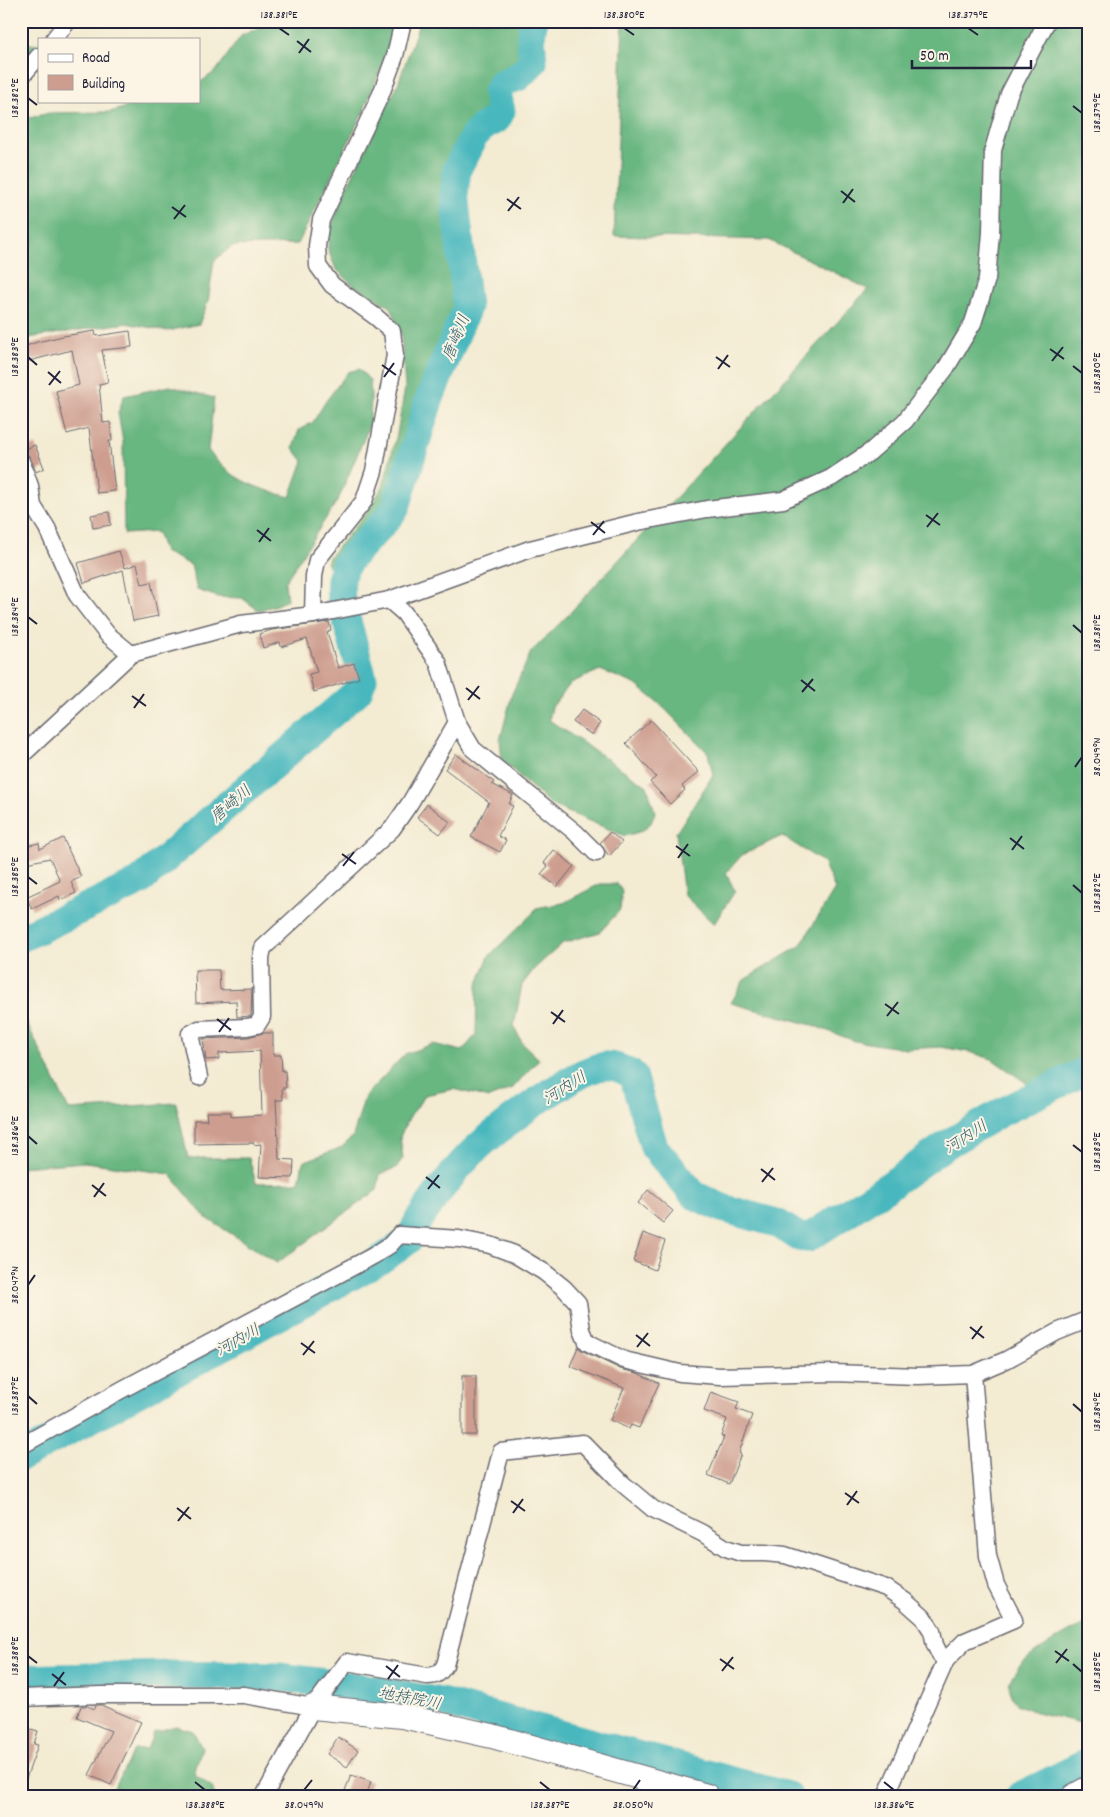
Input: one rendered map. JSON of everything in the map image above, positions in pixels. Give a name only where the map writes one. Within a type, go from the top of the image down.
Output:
[{"type":"street","points":[[55,38],[68,21]]},
{"type":"street","points":[[313,614],[314,576],[317,560],[364,501],[374,471],[395,355],[392,332],[376,317],[332,285],[318,266],[317,246],[322,220],[381,94],[395,56],[403,21]]},
{"type":"street","points":[[21,756],[131,654],[241,624],[313,614],[389,600],[530,549],[638,522],[707,509],[784,500],[831,478],[870,452],[905,421],[946,368],[972,324],[987,279],[992,233],[993,150],[1009,94],[1047,21]]},
{"type":"street","points":[[21,77],[38,57]]},
{"type":"street","points":[[21,461],[30,486],[27,506],[47,528],[77,595],[107,634],[131,654]]},
{"type":"street","points":[[389,600],[404,613],[438,662],[457,722],[473,749],[574,832],[596,853]]},
{"type":"street","points":[[199,1077],[190,1034],[199,1029],[257,1025],[262,1017],[261,958],[263,948],[392,829],[410,803],[457,722]]},
{"type":"street","points":[[21,1446],[123,1389],[372,1256],[390,1245],[399,1235],[459,1239],[482,1243],[514,1254],[564,1288],[578,1303],[582,1330],[587,1342],[624,1360],[680,1374],[720,1376],[834,1373],[918,1376],[973,1374],[1006,1360],[1057,1332],[1089,1319]]},
{"type":"street","points":[[886,1796],[946,1660],[965,1641],[1014,1620],[996,1585],[988,1556],[973,1374]]},
{"type":"street","points":[[264,1796],[313,1707],[347,1662],[427,1676],[434,1676],[445,1665],[501,1452],[583,1443],[623,1484],[653,1509],[702,1533],[726,1548],[740,1553],[785,1555],[886,1588],[923,1617],[932,1631],[935,1645],[940,1655],[946,1660]]},
{"type":"street","points":[[21,1698],[101,1694],[244,1695],[313,1707],[402,1716],[492,1736],[707,1796]]},
{"type":"street","points":[[1074,1796],[1089,1788]]},
{"type":"green space","points":[[272,21],[393,21],[389,48],[364,110],[298,244],[232,246],[214,261],[208,302],[199,324],[168,331],[126,323],[28,338],[21,331],[21,120],[49,113],[110,112],[145,102],[200,102],[200,82],[216,71],[241,36]]},
{"type":"green space","points":[[420,21],[530,21],[528,59],[521,69],[496,83],[493,94],[497,107],[495,116],[475,128],[456,163],[449,195],[463,286],[462,310],[426,396],[394,501],[380,521],[339,569],[335,571],[330,569],[327,563],[329,557],[365,515],[383,486],[397,434],[405,388],[401,333],[391,307],[353,285],[336,269],[328,250],[329,232],[350,181],[398,84]]},
{"type":"green space","points":[[623,21],[1089,21],[1089,1076],[1035,1089],[992,1059],[969,1052],[941,1047],[906,1049],[855,1041],[812,1025],[731,1003],[744,980],[800,946],[835,889],[823,862],[782,836],[742,855],[726,873],[735,891],[714,924],[684,895],[676,833],[713,775],[708,753],[661,705],[635,684],[600,670],[571,683],[552,707],[549,720],[647,786],[655,812],[651,823],[642,831],[625,836],[551,805],[502,760],[500,740],[512,694],[531,652],[568,615],[868,289],[769,240],[614,236]]},
{"type":"green space","points":[[21,43],[38,45],[38,46],[21,69]]},
{"type":"green space","points":[[359,369],[370,380],[370,424],[339,498],[285,582],[287,600],[258,610],[242,598],[218,597],[197,590],[191,565],[164,552],[157,532],[124,534],[123,442],[118,413],[124,396],[170,386],[214,398],[208,450],[225,469],[235,476],[255,486],[290,497],[303,461],[293,448],[299,430],[313,422],[348,372]]},
{"type":"green space","points":[[600,884],[617,884],[622,891],[620,910],[600,932],[563,943],[535,968],[522,985],[514,1026],[522,1043],[539,1059],[512,1089],[489,1098],[454,1089],[425,1095],[406,1123],[400,1137],[403,1158],[396,1168],[380,1174],[377,1190],[277,1263],[205,1217],[170,1174],[85,1162],[21,1167],[21,1011],[69,1110],[176,1103],[188,1158],[249,1158],[256,1183],[299,1182],[303,1162],[342,1147],[353,1136],[365,1096],[405,1054],[433,1044],[462,1051],[476,1035],[477,986],[489,956],[536,908],[563,903]]},
{"type":"green space","points":[[1089,1621],[1089,1725],[1036,1712],[1018,1705],[1010,1691],[1010,1680],[1016,1670],[1039,1650]]},
{"type":"green space","points":[[176,1726],[193,1731],[202,1748],[194,1774],[212,1787],[215,1796],[110,1796],[134,1750],[147,1749],[154,1732]]},
{"type":"building","points":[[95,331],[96,336],[130,331],[132,347],[102,350],[108,382],[99,384],[103,423],[110,422],[112,441],[109,441],[115,491],[97,493],[89,428],[67,434],[56,391],[79,385],[72,350],[21,363],[21,348],[63,336]]},
{"type":"building","points":[[35,445],[44,468],[36,472],[30,457],[23,450]]},
{"type":"building","points":[[109,512],[111,525],[93,528],[91,515]]},
{"type":"building","points":[[119,551],[125,568],[137,564],[142,584],[151,582],[158,616],[133,621],[123,570],[84,583],[78,563]]},
{"type":"building","points":[[329,622],[331,630],[327,632],[338,668],[354,663],[359,678],[314,692],[309,674],[317,672],[307,639],[281,647],[280,642],[263,648],[259,634],[272,630]]},
{"type":"building","points":[[582,710],[600,723],[592,735],[573,722]]},
{"type":"building","points":[[651,720],[699,772],[682,786],[685,790],[670,804],[650,782],[656,777],[626,743]]},
{"type":"building","points":[[456,754],[494,782],[492,784],[513,795],[509,804],[513,806],[498,836],[506,840],[500,852],[471,837],[489,802],[445,769]]},
{"type":"building","points":[[427,804],[450,822],[440,834],[417,817]]},
{"type":"building","points":[[610,832],[622,842],[609,856],[600,843]]},
{"type":"building","points":[[63,838],[81,877],[71,882],[76,893],[60,900],[59,896],[32,909],[26,897],[60,881],[50,858],[21,864],[21,847],[39,843],[40,849]]},
{"type":"building","points":[[554,850],[574,866],[557,887],[541,874],[548,866],[544,863]]},
{"type":"building","points":[[195,970],[219,970],[220,990],[252,989],[251,1016],[237,1017],[236,1001],[196,1003]]},
{"type":"building","points":[[263,1033],[273,1033],[273,1055],[281,1055],[282,1071],[285,1071],[286,1088],[282,1088],[283,1100],[276,1100],[279,1159],[294,1160],[293,1178],[259,1177],[261,1144],[194,1144],[194,1120],[207,1120],[206,1112],[231,1112],[231,1117],[262,1115],[260,1051],[219,1053],[219,1059],[206,1060],[203,1039],[248,1037]]},
{"type":"building","points":[[648,1190],[673,1211],[663,1223],[638,1203]]},
{"type":"building","points":[[643,1233],[665,1241],[655,1270],[633,1261]]},
{"type":"building","points":[[578,1347],[620,1369],[637,1373],[659,1383],[639,1428],[631,1425],[629,1429],[610,1420],[624,1388],[570,1366]]},
{"type":"building","points":[[462,1376],[476,1376],[476,1435],[462,1435]]},
{"type":"building","points":[[711,1392],[739,1402],[736,1409],[752,1415],[739,1453],[741,1454],[729,1484],[708,1475],[724,1437],[721,1436],[727,1419],[704,1411]]},
{"type":"building","points":[[96,1705],[101,1705],[141,1722],[111,1785],[89,1775],[111,1731],[77,1717],[81,1706],[95,1709]]},
{"type":"building","points":[[21,1726],[38,1731],[34,1744],[38,1745],[23,1787],[21,1787]]},
{"type":"building","points":[[338,1737],[358,1750],[347,1767],[327,1754]]},
{"type":"building","points":[[351,1775],[371,1782],[366,1796],[343,1796]]},
{"type":"waterway","name":"唐崎川","points":[[341,603],[341,579],[347,563],[384,523],[396,507],[429,400],[467,307],[454,194],[457,169],[474,136],[484,126],[497,119],[501,111],[497,92],[502,83],[518,77],[533,62],[531,38],[533,21]]},
{"type":"waterway","name":"唐崎川","points":[[21,938],[139,882],[358,691],[363,679],[345,614]]},
{"type":"waterway","name":"河内川","points":[[21,1457],[377,1262],[397,1249],[410,1238],[419,1220],[441,1188],[477,1148],[532,1105],[590,1070],[612,1066],[633,1075],[654,1147],[694,1195],[722,1208],[777,1223],[799,1237],[808,1238],[887,1187],[946,1145],[1000,1113],[1089,1069]]},
{"type":"waterway","name":"地持院川","points":[[21,1679],[170,1675],[279,1677],[378,1690],[445,1703],[788,1796]]},
{"type":"waterway","name":"地持院川","points":[[1020,1796],[1089,1762]]}]
